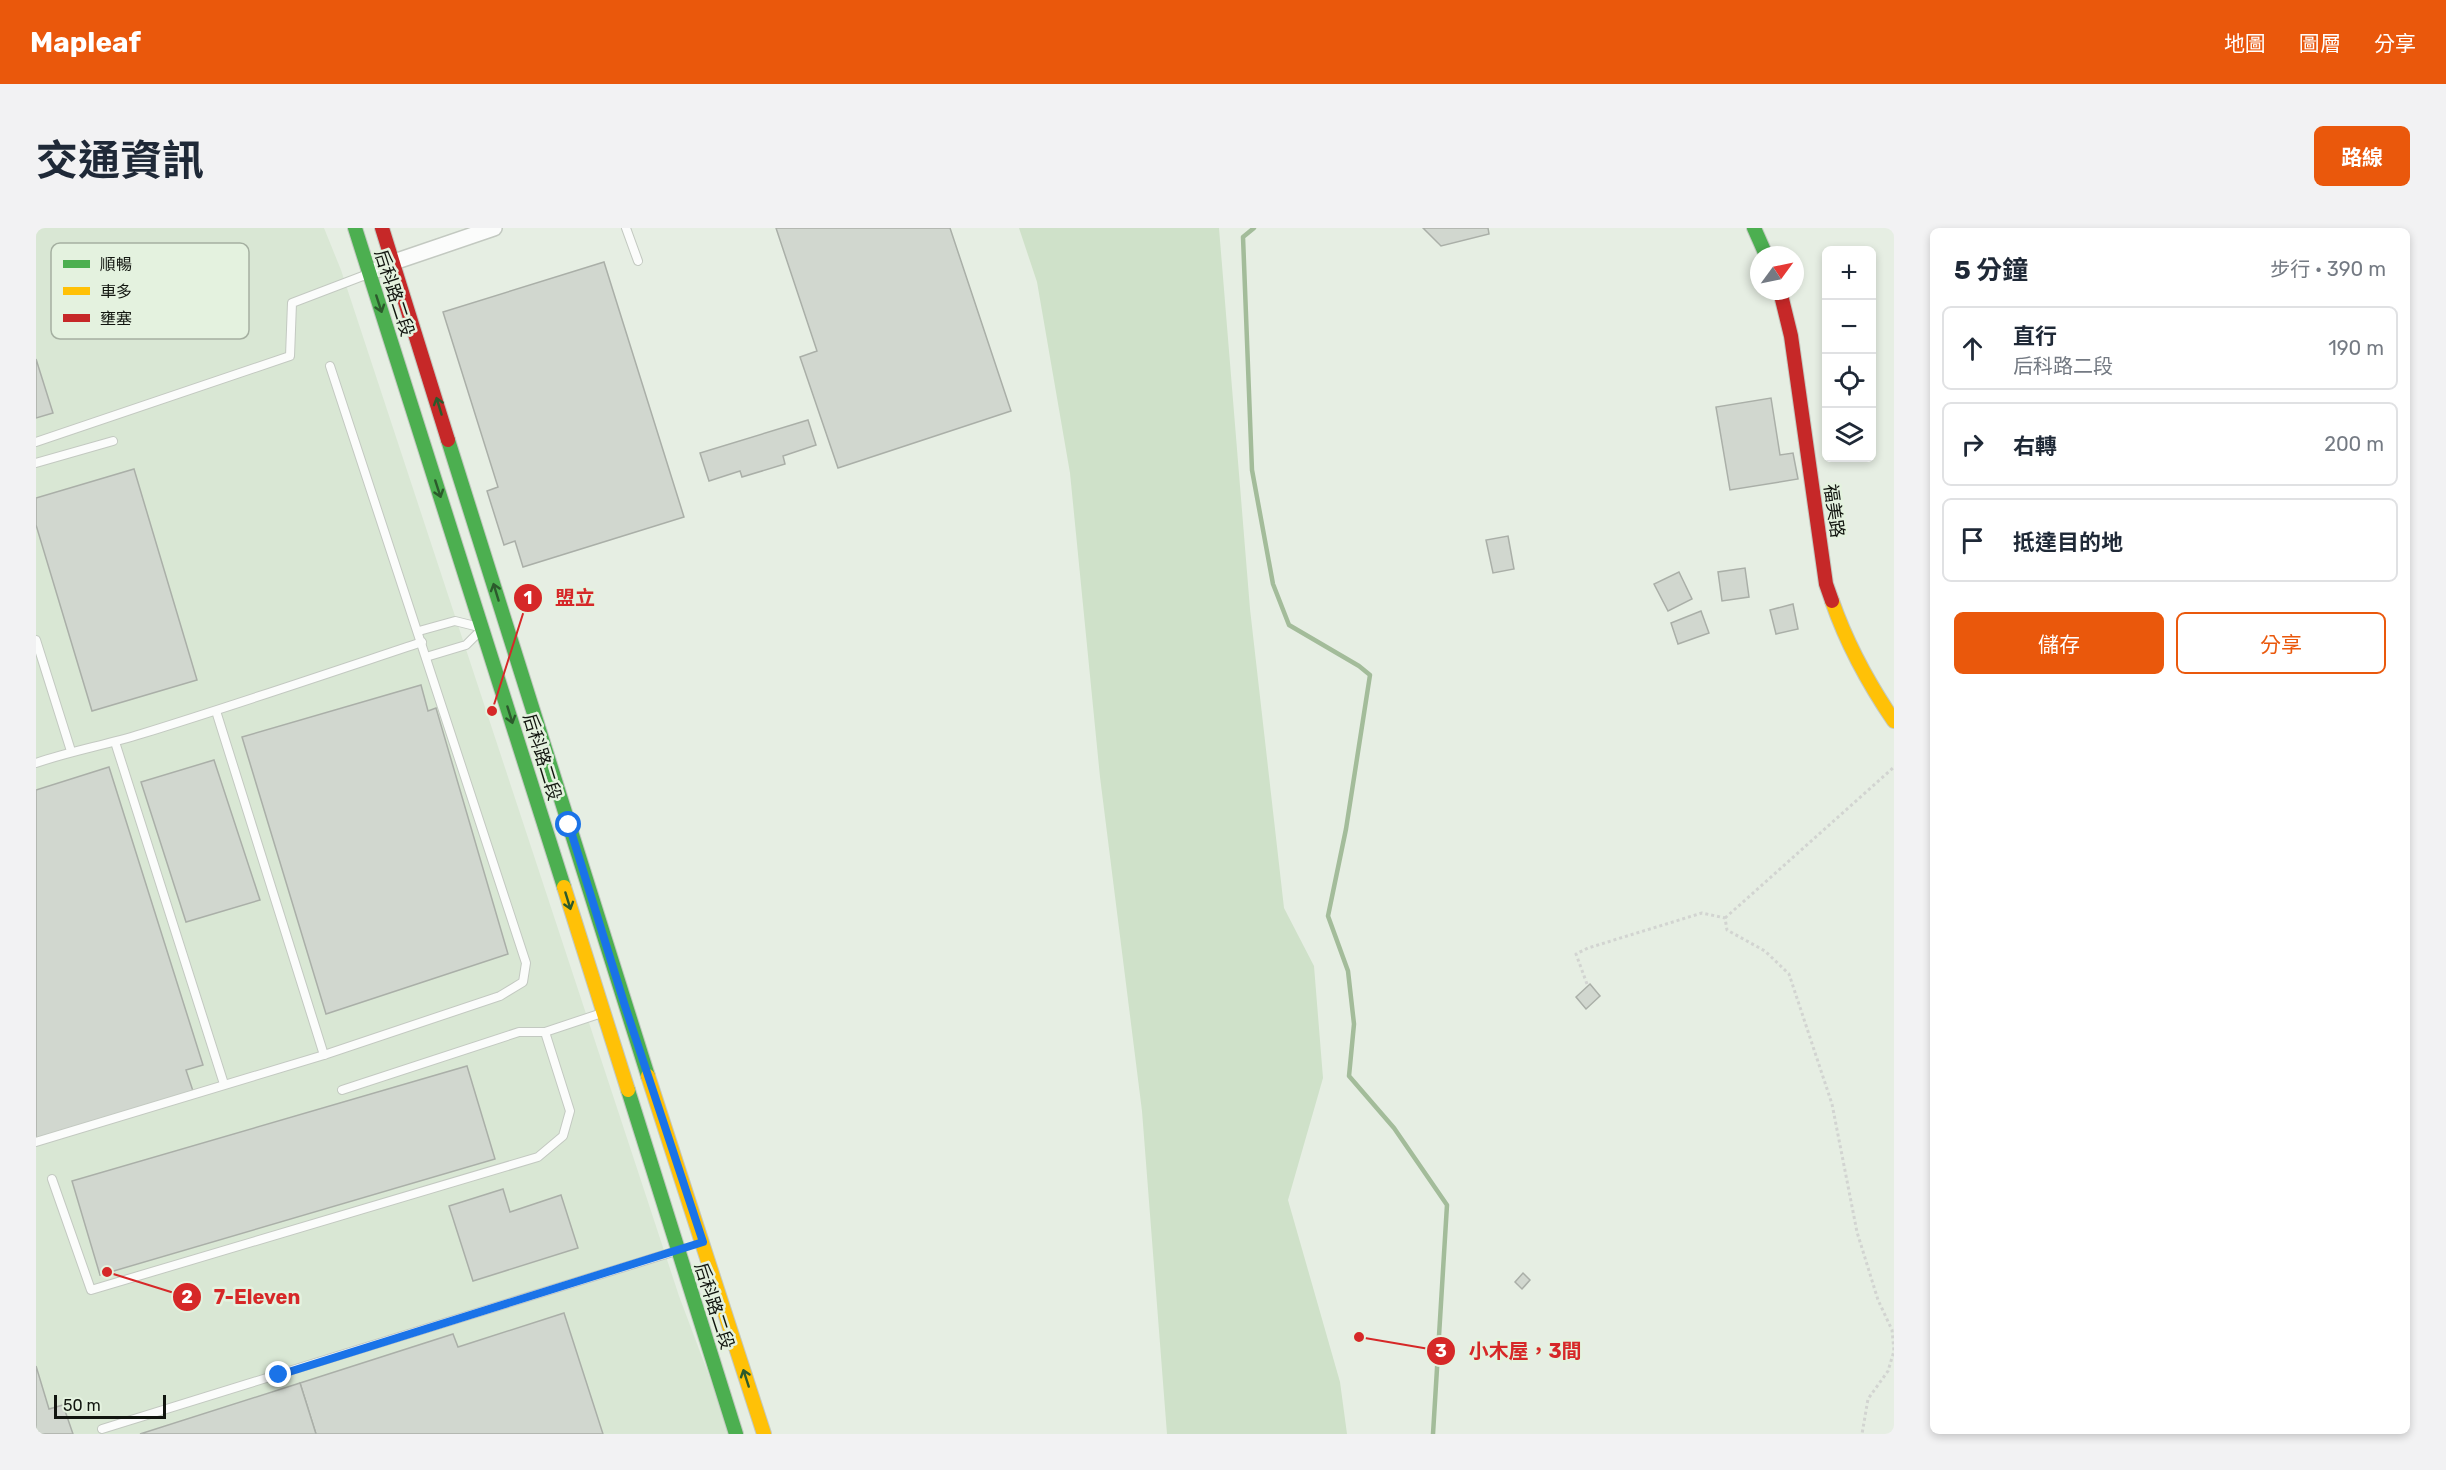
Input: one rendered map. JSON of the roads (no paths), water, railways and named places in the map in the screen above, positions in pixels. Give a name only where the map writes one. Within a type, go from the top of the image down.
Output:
[{"type":"street","name":"后科路二段","points":[[354,228],[483,628],[736,1434]]},
{"type":"street","name":"后科路二段","points":[[382,228],[625,1006],[764,1434]]},
{"type":"street","points":[[369,273],[394,262],[494,228]]},
{"type":"street","points":[[1754,228],[1762,246]]},
{"type":"street","name":"福美路","points":[[1782,300],[1791,336],[1826,584],[1840,625],[1867,681],[1894,721]]},
{"type":"street","points":[[483,628],[505,621]]},
{"type":"street","points":[[677,1251],[703,1242]]},
{"type":"lane","points":[[626,228],[638,261]]},
{"type":"lane","points":[[36,442],[290,356],[291,303],[369,273]]},
{"type":"lane","points":[[36,1142],[324,1055],[500,996],[523,982],[526,963],[419,631],[330,366]]},
{"type":"lane","points":[[36,463],[113,441]]},
{"type":"lane","points":[[419,631],[456,621],[483,628]]},
{"type":"lane","points":[[426,657],[466,645],[483,628]]},
{"type":"lane","points":[[36,640],[71,751]]},
{"type":"lane","points":[[36,763],[71,751],[115,742],[216,711],[422,642]]},
{"type":"lane","points":[[216,711],[324,1055]]},
{"type":"lane","points":[[115,742],[224,1084]]},
{"type":"lane","points":[[342,1090],[519,1032],[545,1032],[603,1013]]},
{"type":"lane","points":[[52,1179],[91,1290],[538,1157],[563,1136],[570,1111],[545,1032]]},
{"type":"lane","points":[[102,1430],[677,1251]]},
{"type":"waterway","points":[[1254,228],[1243,237],[1252,470],[1273,584],[1289,625],[1359,666],[1370,675],[1346,829],[1328,916],[1348,971],[1354,1024],[1349,1076],[1394,1128],[1447,1205],[1433,1434]]},
{"type":"place","name":"盟立","points":[[492,711]]},
{"type":"place","name":"7-Eleven","points":[[107,1272]]},
{"type":"place","name":"小木屋，3間","points":[[1359,1337]]}]
